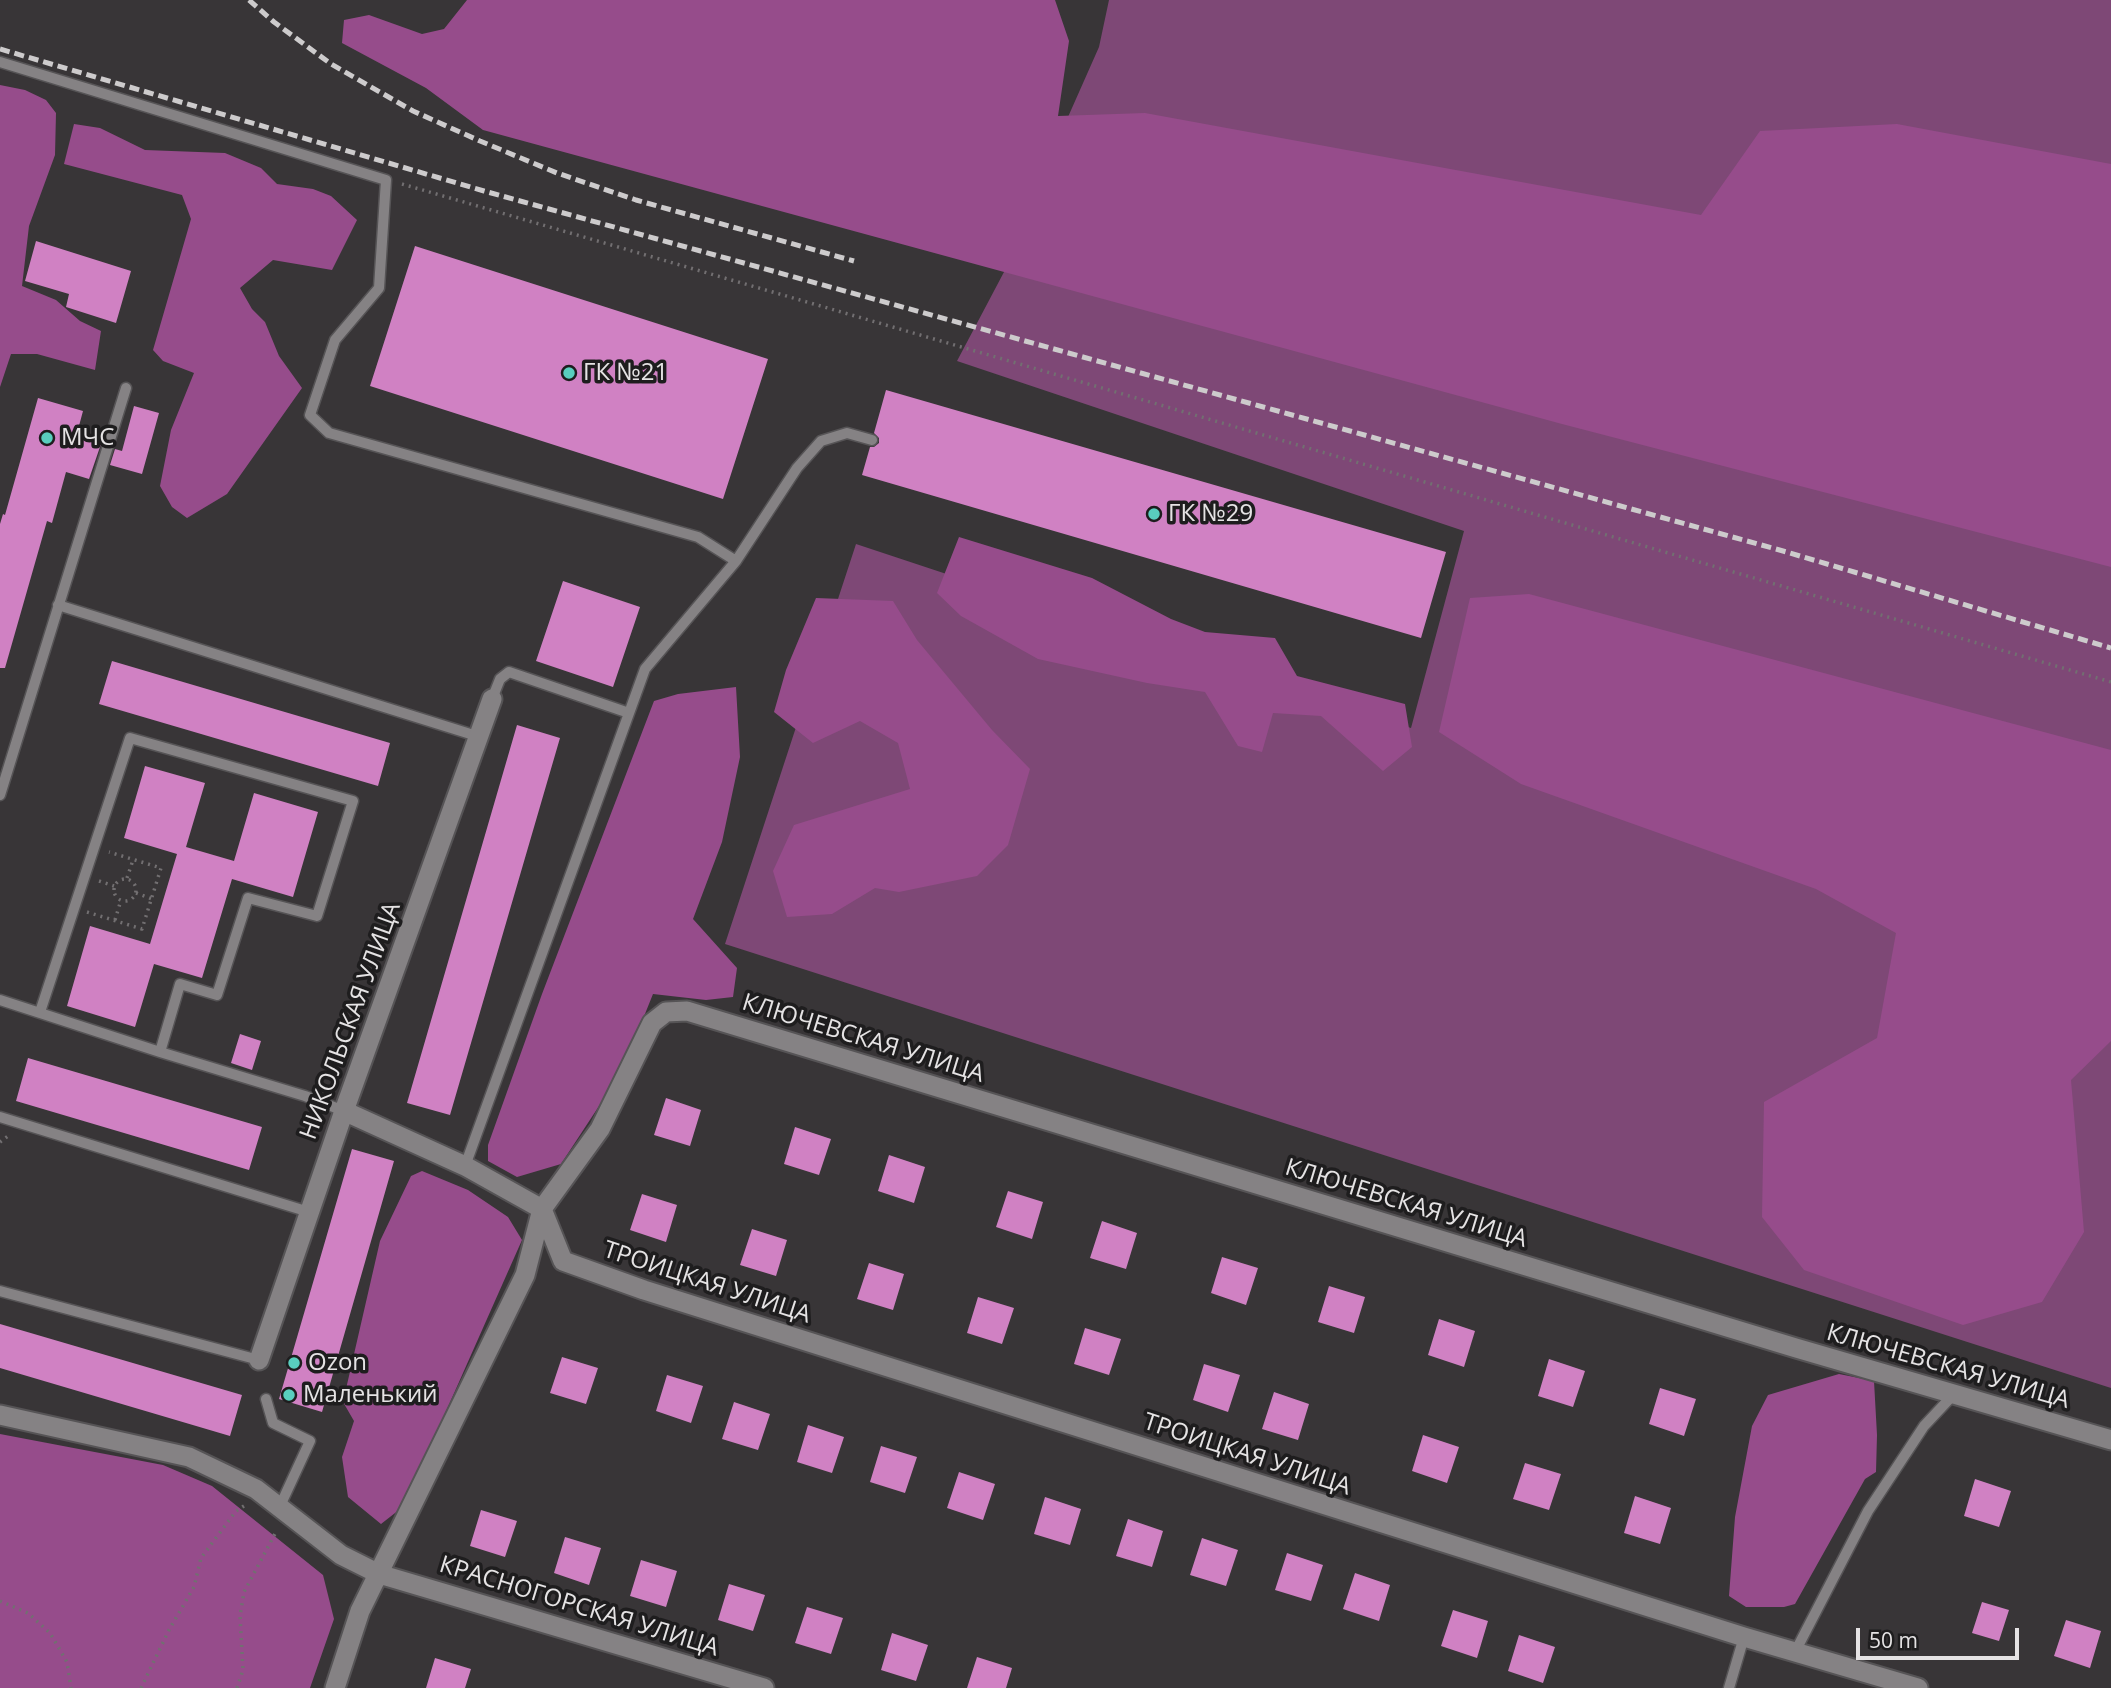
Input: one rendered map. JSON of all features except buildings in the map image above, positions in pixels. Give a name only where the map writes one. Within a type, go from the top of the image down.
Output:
[{"type":"street","name":"НИКОЛЬСКАЯ УЛИЦА","points":[[259,1360],[344,1111],[481,737],[492,699]]},
{"type":"street","name":"КЛЮЧЕВСКАЯ УЛИЦА","points":[[542,1209],[600,1129],[652,1023],[666,1012],[687,1011],[2111,1440]]},
{"type":"street","points":[[335,1688],[360,1611],[525,1275],[542,1209],[465,1166],[344,1111]]},
{"type":"street","name":"ТРОИЦКАЯ УЛИЦА","points":[[542,1209],[563,1261],[644,1290],[1744,1637],[1918,1688]]},
{"type":"street","name":"КРАСНОГОРСКАЯ УЛИЦА","points":[[0,1415],[189,1457],[263,1495],[341,1555],[379,1574],[764,1688]]},
{"type":"lane","points":[[0,62],[386,180],[379,288],[335,340],[310,415],[329,433],[698,537],[736,561]]},
{"type":"lane","points":[[0,795],[126,388]]},
{"type":"lane","points":[[465,1166],[645,669],[736,561],[797,468],[821,441],[847,433],[872,440]]},
{"type":"lane","points":[[58,605],[481,737]]},
{"type":"lane","points":[[492,699],[500,679],[509,672],[629,713]]},
{"type":"lane","points":[[40,1012],[130,738],[353,801],[317,916],[248,898],[217,995],[180,984],[159,1052]]},
{"type":"lane","points":[[0,1000],[305,1096],[344,1111]]},
{"type":"lane","points":[[0,1117],[309,1212]]},
{"type":"lane","points":[[0,1291],[259,1360]]},
{"type":"lane","points":[[1796,1652],[1868,1511],[1924,1426],[1954,1394]]},
{"type":"lane","points":[[266,1399],[273,1423],[310,1441],[283,1510]]},
{"type":"lane","points":[[1728,1688],[1744,1637]]},
{"type":"path","points":[[386,180],[2111,682]]},
{"type":"path","points":[[75,908],[142,929],[152,899],[161,868],[94,848]]},
{"type":"path","points":[[127,878],[133,860]]},
{"type":"path","points":[[127,878],[136,886],[136,894],[128,901],[121,901],[115,896],[114,885],[120,879],[127,878]]},
{"type":"path","points":[[136,894],[152,899]]},
{"type":"path","points":[[115,920],[121,901]]},
{"type":"path","points":[[141,1688],[169,1630],[194,1587],[201,1558],[236,1511],[263,1495]]},
{"type":"path","points":[[237,1688],[243,1670],[240,1616],[244,1592],[283,1510]]},
{"type":"path","points":[[0,1601],[28,1613],[50,1633],[66,1662],[72,1688]]},
{"type":"shaded area","points":[[467,0],[1055,0],[1069,41],[1058,116],[1145,113],[1701,215],[1760,131],[1897,124],[2111,164],[2111,567],[1562,424],[483,130],[426,88],[342,43],[344,20],[369,15],[422,34],[444,29]]},
{"type":"shaded area","points":[[1109,0],[2111,0],[2111,1388],[725,944],[856,544],[1411,728],[1464,531],[957,361],[1051,183],[1068,117],[1099,47]]},
{"type":"shaded area","points":[[0,85],[25,90],[46,100],[56,113],[55,155],[29,226],[22,286],[56,300],[80,321],[101,331],[95,370],[37,354],[11,354],[0,387]]},
{"type":"shaded area","points":[[74,124],[100,128],[145,150],[225,153],[261,168],[277,184],[313,189],[331,196],[357,220],[332,270],[273,260],[240,288],[252,309],[265,322],[279,356],[302,388],[227,494],[187,518],[172,507],[160,486],[171,430],[194,373],[163,361],[153,350],[191,219],[182,195],[64,164]]},
{"type":"shaded area","points":[[959,537],[1092,578],[1171,619],[1205,632],[1275,638],[1297,676],[1405,704],[1412,747],[1383,771],[1321,716],[1273,713],[1262,752],[1238,746],[1205,692],[1147,683],[1038,659],[961,616],[937,593]]},
{"type":"shaded area","points":[[1529,594],[2111,750],[2111,1041],[2071,1080],[2084,1232],[2042,1302],[1963,1325],[1804,1270],[1762,1217],[1764,1102],[1877,1038],[1896,933],[1816,889],[1521,784],[1439,732],[1470,598]]},
{"type":"shaded area","points":[[816,598],[893,601],[917,640],[992,730],[1030,769],[1008,845],[977,876],[899,892],[875,888],[832,914],[787,917],[773,871],[794,825],[910,789],[898,743],[860,721],[813,743],[774,712],[786,670]]},
{"type":"shaded area","points":[[736,687],[740,757],[722,842],[693,919],[737,968],[733,997],[706,1000],[653,994],[622,1071],[561,1164],[517,1177],[488,1161],[488,1145],[542,994],[654,701],[678,694]]},
{"type":"shaded area","points":[[422,1171],[468,1190],[508,1217],[522,1240],[404,1506],[381,1524],[348,1497],[342,1457],[354,1421],[343,1402],[380,1241],[411,1176]]},
{"type":"shaded area","points":[[1839,1374],[1874,1381],[1876,1472],[1865,1479],[1795,1604],[1784,1607],[1746,1607],[1729,1596],[1735,1517],[1752,1426],[1768,1395]]},
{"type":"shaded area","points":[[0,1434],[163,1465],[212,1486],[323,1575],[334,1619],[310,1688],[0,1688]]},
{"type":"railway","points":[[249,0],[331,64],[413,111],[480,141],[557,173],[636,200],[854,261]]},
{"type":"railway","points":[[0,49],[484,191],[1783,551],[2111,648]]},
{"type":"place","name":"ГК №21","points":[[569,373]]},
{"type":"place","name":"МЧС","points":[[47,438]]},
{"type":"place","name":"ГК №29","points":[[1154,514]]},
{"type":"place","name":"Ozon","points":[[294,1363]]},
{"type":"place","name":"Маленький","points":[[289,1395]]}]
